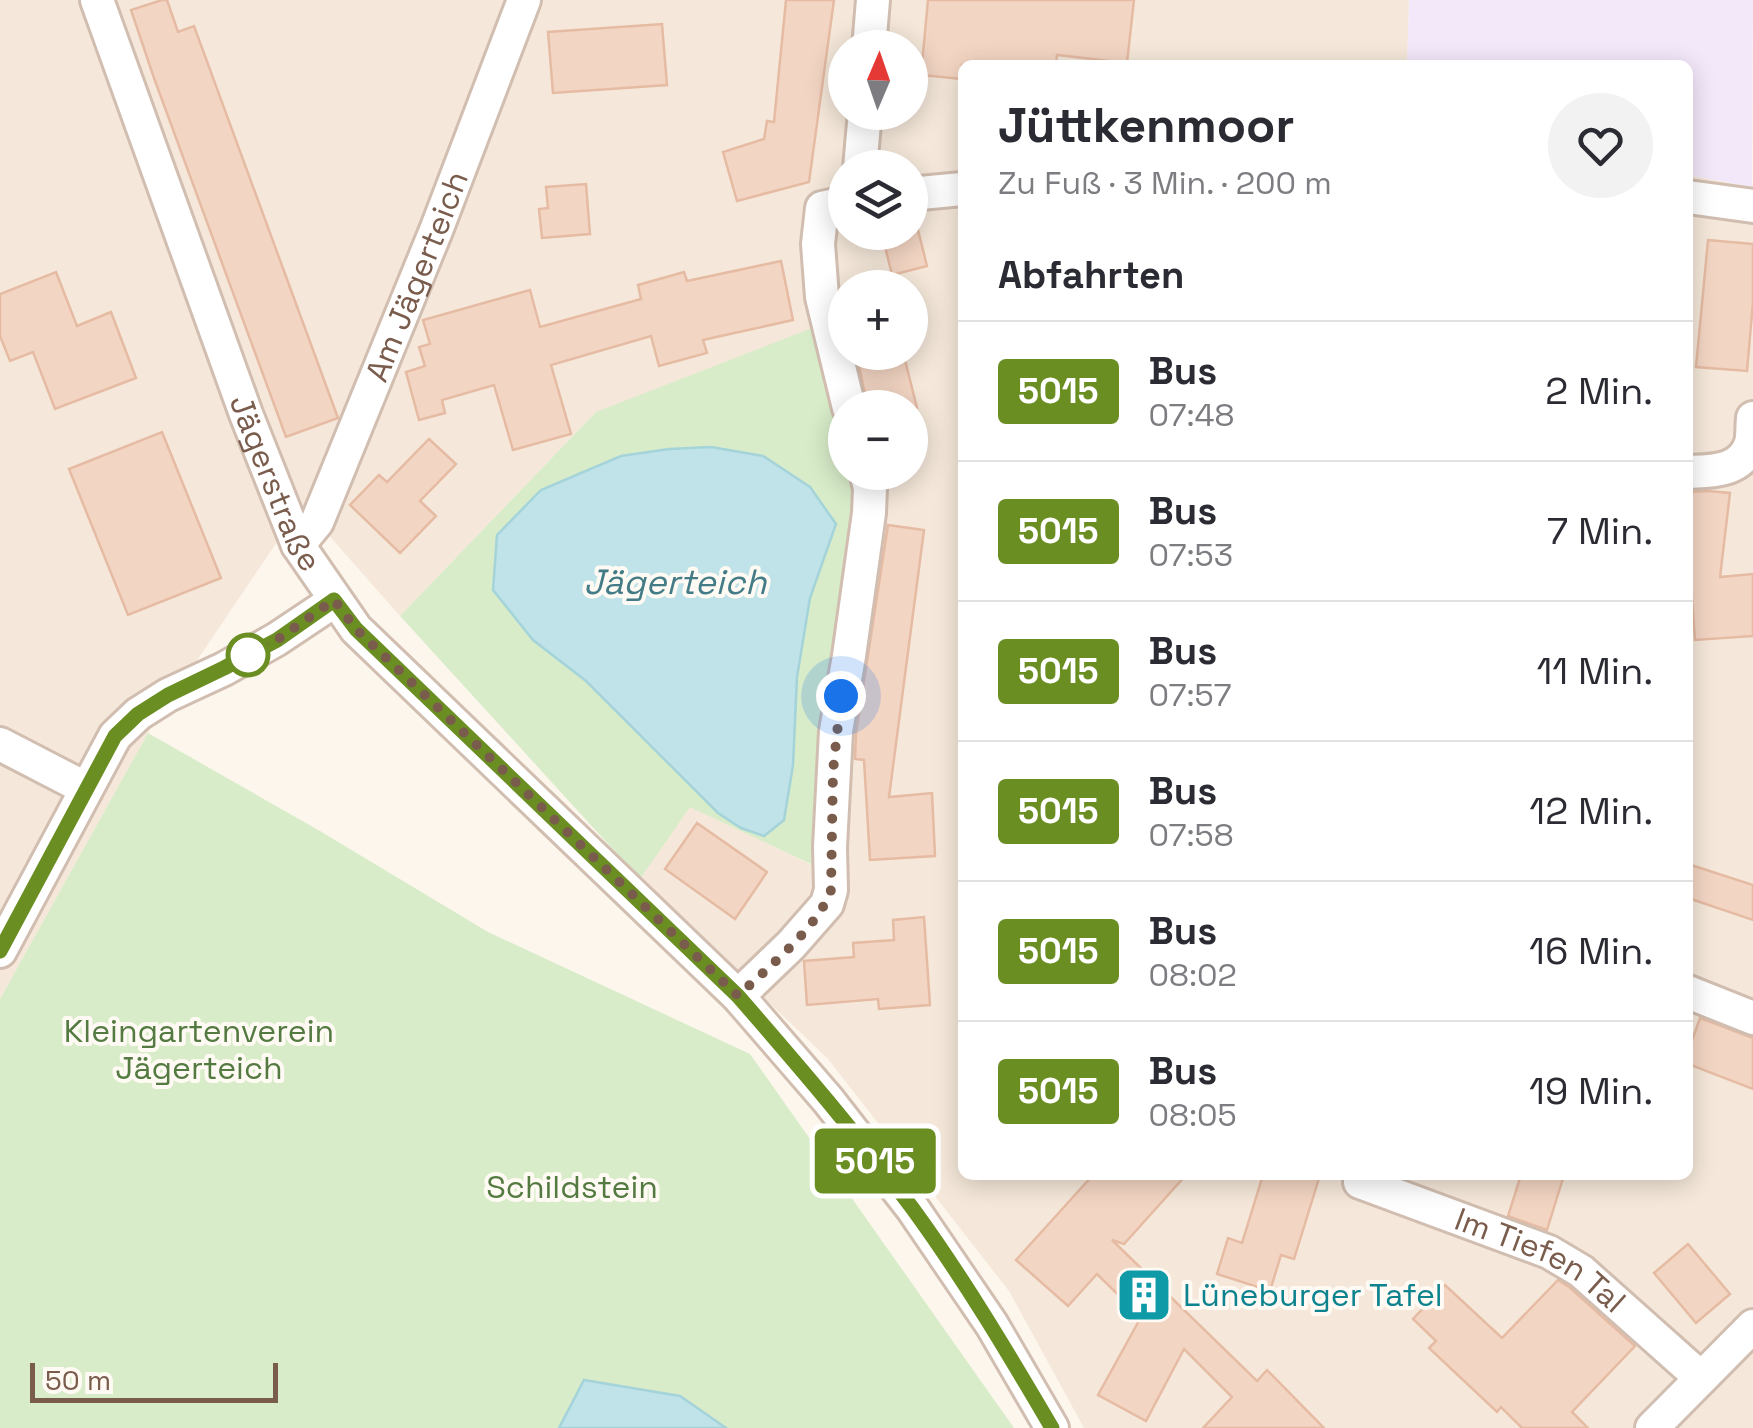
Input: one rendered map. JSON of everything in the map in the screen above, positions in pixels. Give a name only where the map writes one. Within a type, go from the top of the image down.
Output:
[{"type":"street","name":"Jägerstraße","points":[[97,0],[246,414],[298,545],[334,600],[356,629],[738,996],[828,1100],[913,1209],[992,1325],[1052,1428]]},
{"type":"street","name":"Am Jägerteich","points":[[298,545],[316,522],[331,486],[437,228],[524,0]]},
{"type":"street","points":[[871,30],[873,0]]},
{"type":"street","points":[[928,192],[958,188]]},
{"type":"street","points":[[1693,198],[1753,206]]},
{"type":"street","points":[[828,207],[822,208],[818,244],[822,298],[845,390]]},
{"type":"street","points":[[1693,472],[1720,471],[1739,461],[1750,446],[1753,418]]},
{"type":"street","points":[[738,996],[791,946],[826,904],[831,890],[836,732],[850,656],[870,490]]},
{"type":"street","points":[[0,951],[115,736],[138,714],[168,695],[277,640],[334,600]]},
{"type":"street","points":[[0,744],[86,788]]},
{"type":"street","points":[[1693,994],[1753,1018]]},
{"type":"street","name":"Im Tiefen Tal","points":[[1361,1180],[1549,1252],[1581,1270],[1701,1378]]},
{"type":"street","points":[[1652,1428],[1753,1326]]},
{"type":"shaded area","points":[[0,0],[1409,0],[1407,60],[958,60],[958,1180],[1693,1180],[1693,176],[1752,187],[1753,183],[1753,1428],[1084,1428],[1009,1291],[828,1059],[640,879],[690,806],[818,868],[857,490],[928,490],[928,390],[828,390],[828,409],[596,412],[400,616],[302,505],[148,733],[0,999]]},
{"type":"shaded area","points":[[1409,0],[1753,0],[1752,187],[1693,176],[1693,60],[1407,60]]},
{"type":"green space","points":[[820,325],[828,370],[832,370],[837,390],[828,390],[828,490],[857,490],[819,868],[690,807],[640,879],[400,616],[596,412]]},
{"type":"green space","points":[[148,733],[488,932],[750,1054],[1014,1428],[726,1428],[680,1396],[585,1380],[559,1428],[0,1428],[0,999]]},
{"type":"water","name":"Jägerteich","points":[[711,447],[763,456],[810,487],[836,524],[810,598],[797,677],[793,765],[784,820],[764,836],[741,828],[718,813],[586,681],[533,640],[493,590],[497,535],[541,490],[621,456]]},
{"type":"water","points":[[584,1380],[680,1396],[726,1428],[559,1428]]},
{"type":"building","points":[[167,0],[178,32],[194,26],[338,418],[286,437],[131,10]]},
{"type":"building","points":[[786,0],[834,0],[809,182],[737,201],[723,152],[764,139],[767,121],[774,122]]},
{"type":"building","points":[[928,0],[1134,0],[1127,60],[1057,55],[1056,60],[958,60],[958,79],[928,76]]},
{"type":"building","points":[[662,24],[667,85],[553,93],[548,32]]},
{"type":"building","points":[[586,184],[590,234],[542,238],[539,209],[548,208],[546,187]]},
{"type":"building","points":[[1708,240],[1753,244],[1747,371],[1696,367]]},
{"type":"building","points":[[886,250],[923,250],[927,266],[891,270]]},
{"type":"building","points":[[781,261],[793,320],[703,340],[707,353],[659,366],[651,336],[551,365],[571,434],[513,450],[494,385],[442,400],[445,413],[419,420],[406,372],[425,366],[419,347],[430,344],[423,320],[530,290],[540,327],[641,299],[638,285],[684,272],[687,281]]},
{"type":"building","points":[[56,272],[77,326],[111,312],[136,378],[55,409],[33,352],[10,361],[0,336],[0,294]]},
{"type":"building","points":[[860,370],[908,370],[912,390],[864,390]]},
{"type":"building","points":[[162,432],[221,578],[128,615],[69,469]]},
{"type":"building","points":[[429,439],[456,464],[420,501],[436,516],[400,553],[350,505],[379,475],[387,482]]},
{"type":"building","points":[[1693,492],[1730,493],[1720,577],[1753,574],[1753,636],[1695,640]]},
{"type":"building","points":[[888,525],[924,530],[889,797],[932,793],[935,856],[870,860],[864,760],[855,759],[856,733]]},
{"type":"building","points":[[697,823],[767,872],[735,919],[665,869]]},
{"type":"building","points":[[1693,866],[1753,885],[1753,920],[1693,900]]},
{"type":"building","points":[[924,917],[930,1005],[879,1009],[878,999],[807,1005],[804,961],[854,957],[853,943],[894,940],[893,920]]},
{"type":"building","points":[[1700,1018],[1753,1038],[1753,1089],[1693,1066],[1693,1038]]},
{"type":"building","points":[[1088,1180],[1182,1180],[1124,1244],[1112,1240],[1257,1381],[1267,1370],[1324,1428],[1203,1428],[1232,1397],[1184,1349],[1146,1421],[1098,1395],[1141,1317],[1097,1274],[1068,1306],[1016,1260]]},
{"type":"building","points":[[1261,1180],[1318,1180],[1294,1259],[1281,1255],[1270,1291],[1217,1274],[1228,1238],[1242,1243]]},
{"type":"building","points":[[1519,1180],[1562,1180],[1547,1230],[1508,1216]]},
{"type":"building","points":[[1688,1244],[1730,1294],[1696,1323],[1654,1273]]},
{"type":"building","points":[[1558,1280],[1635,1346],[1572,1412],[1588,1428],[1522,1428],[1501,1407],[1497,1412],[1429,1348],[1436,1341],[1413,1319],[1445,1285],[1502,1338]]},
{"type":"bus line","name":"5015","points":[[0,951],[115,736],[138,714],[168,695],[277,640],[334,600],[356,629],[738,996],[828,1100],[913,1209],[992,1325],[1052,1428]]},
{"type":"place","name":"Lüneburger Tafel","points":[[1144,1295]]},
{"type":"route","points":[[248,655],[334,600],[356,629],[738,996],[791,946],[826,904],[831,890],[833,771],[841,696]]},
{"type":"park label","name":"Kleingartenverein Jägerteich","points":[[199,1050]]},
{"type":"park label","name":"Schildstein","points":[[572,1187]]}]
